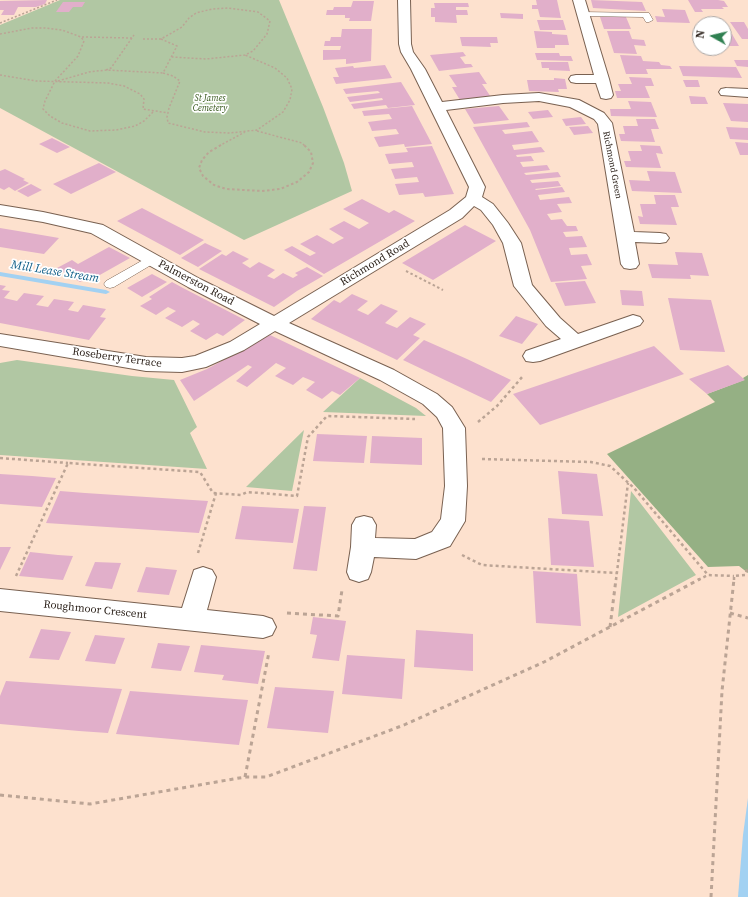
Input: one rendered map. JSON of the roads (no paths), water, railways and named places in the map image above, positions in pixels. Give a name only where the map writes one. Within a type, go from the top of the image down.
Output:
[{"type":"street","points":[[404,0],[405,44],[407,52],[418,69],[438,107],[477,187],[473,199],[487,207],[500,223],[512,243],[522,286],[553,322],[574,341]]},
{"type":"street","points":[[579,0],[606,95]]},
{"type":"street","points":[[576,79],[602,79]]},
{"type":"street","points":[[726,92],[748,93]]},
{"type":"street","name":"Richmond Green","points":[[438,107],[503,99],[539,97],[574,103],[599,116],[605,123],[630,264]]},
{"type":"street","name":"Richmond Road","points":[[273,323],[383,259],[456,214],[473,199]]},
{"type":"street","name":"Palmerston Road","points":[[0,210],[43,217],[97,229],[194,283],[273,323],[386,375],[430,399],[445,412],[454,428],[456,459],[454,521],[440,539],[416,549],[364,536],[360,572]]},
{"type":"street","points":[[626,236],[660,238]]},
{"type":"street","points":[[533,356],[633,321]]},
{"type":"street","name":"Roseberry Terrace","points":[[0,340],[146,364],[182,366],[200,362],[237,346],[273,323]]},
{"type":"street","points":[[191,620],[203,577]]},
{"type":"street","name":"Roughmoor Crescent","points":[[3,600],[263,627]]},
{"type":"lane","points":[[584,14],[646,15],[649,20]]},
{"type":"lane","points":[[110,284],[152,259]]},
{"type":"water","points":[[748,798],[748,897],[738,897],[743,835]]},
{"type":"waterway","name":"Mill Lease Stream","points":[[0,274],[106,292]]},
{"type":"park label","name":"St James Cemetery","points":[[210,104]]}]
